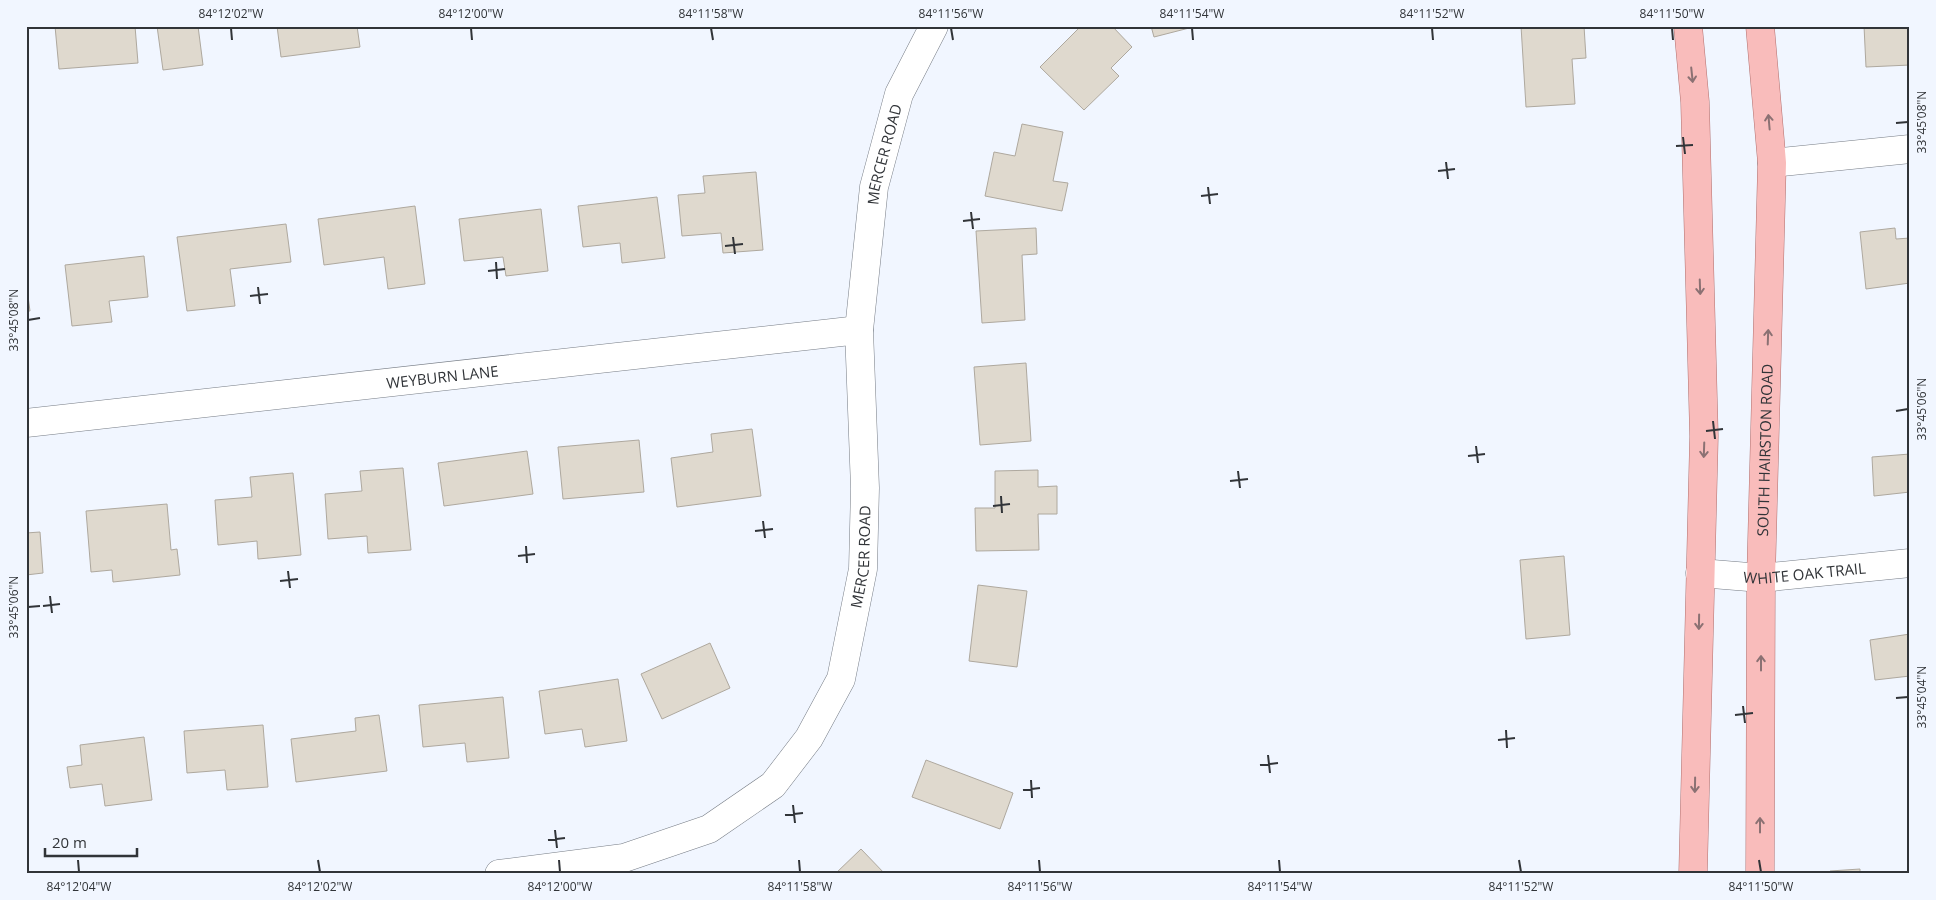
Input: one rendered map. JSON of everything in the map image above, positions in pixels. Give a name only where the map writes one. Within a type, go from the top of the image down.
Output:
[{"type":"main road","points":[[1688,26],[1695,102],[1704,436],[1693,874]]},
{"type":"main road","name":"SOUTH HAIRSTON ROAD","points":[[1760,26],[1772,163],[1761,578],[1760,874]]},
{"type":"street","name":"MERCER ROAD","points":[[500,874],[624,858],[709,829],[773,785],[810,738],[841,679],[864,569],[865,488],[859,330],[874,187],[899,94],[934,26]]},
{"type":"street","points":[[1772,163],[1910,149]]},
{"type":"street","name":"WEYBURN LANE","points":[[26,423],[859,330]]},
{"type":"street","name":"WHITE OAK TRAIL","points":[[1700,573],[1761,578],[1910,563]]},
{"type":"building","points":[[55,26],[135,26],[138,63],[59,69]]},
{"type":"building","points":[[157,26],[198,26],[203,65],[163,70]]},
{"type":"building","points":[[277,26],[357,26],[360,47],[281,57]]},
{"type":"building","points":[[1081,26],[1112,26],[1132,47],[1111,68],[1119,76],[1084,110],[1040,67]]},
{"type":"building","points":[[1151,26],[1197,26],[1154,37]]},
{"type":"building","points":[[1521,26],[1584,26],[1586,58],[1572,59],[1575,104],[1526,107]]},
{"type":"building","points":[[1864,26],[1910,26],[1910,65],[1866,67]]},
{"type":"building","points":[[1022,124],[1063,132],[1053,181],[1068,183],[1062,211],[985,196],[994,152],[1015,156]]},
{"type":"building","points":[[756,172],[763,250],[723,253],[721,233],[682,236],[678,195],[705,193],[703,176]]},
{"type":"building","points":[[657,197],[665,258],[622,263],[620,243],[583,247],[578,206]]},
{"type":"building","points":[[415,206],[425,284],[388,289],[384,257],[324,265],[318,219]]},
{"type":"building","points":[[541,209],[548,271],[506,276],[503,257],[464,261],[459,219]]},
{"type":"building","points":[[286,224],[291,262],[230,269],[235,306],[187,311],[177,237]]},
{"type":"building","points":[[1036,228],[1037,254],[1022,255],[1025,320],[982,323],[976,231]]},
{"type":"building","points":[[1895,228],[1896,239],[1910,238],[1910,283],[1866,289],[1860,232]]},
{"type":"building","points":[[144,256],[148,297],[109,301],[112,322],[72,326],[65,265]]},
{"type":"building","points":[[26,282],[30,311],[26,311]]},
{"type":"building","points":[[1026,363],[1031,441],[980,445],[974,367]]},
{"type":"building","points":[[752,429],[761,496],[677,507],[671,458],[713,452],[711,434]]},
{"type":"building","points":[[639,440],[644,492],[563,499],[558,447]]},
{"type":"building","points":[[527,451],[533,494],[444,506],[438,463]]},
{"type":"building","points":[[1910,454],[1910,492],[1874,496],[1872,457]]},
{"type":"building","points":[[403,468],[411,550],[368,553],[367,536],[328,539],[325,494],[362,491],[360,471]]},
{"type":"building","points":[[1038,470],[1038,487],[1057,486],[1057,514],[1038,514],[1039,550],[976,551],[975,508],[995,508],[995,471]]},
{"type":"building","points":[[293,473],[301,555],[258,559],[257,541],[218,545],[215,500],[252,497],[250,477]]},
{"type":"building","points":[[167,504],[171,550],[177,549],[180,575],[113,582],[112,570],[91,572],[86,511]]},
{"type":"building","points":[[40,532],[43,573],[26,575],[26,533]]},
{"type":"building","points":[[1564,556],[1570,635],[1526,639],[1520,560]]},
{"type":"building","points":[[978,585],[1027,591],[1017,667],[969,661]]},
{"type":"building","points":[[1910,634],[1910,676],[1875,680],[1870,640]]},
{"type":"building","points":[[710,643],[730,688],[662,719],[641,674]]},
{"type":"building","points":[[618,679],[627,741],[585,747],[582,729],[545,734],[539,691]]},
{"type":"building","points":[[503,697],[509,758],[467,762],[465,743],[423,747],[419,705]]},
{"type":"building","points":[[379,715],[387,771],[296,782],[291,739],[356,731],[355,718]]},
{"type":"building","points":[[263,725],[268,787],[227,790],[225,770],[187,773],[184,731]]},
{"type":"building","points":[[144,737],[152,800],[105,806],[102,784],[70,788],[67,767],[82,765],[80,745]]},
{"type":"building","points":[[926,760],[1013,793],[1000,829],[912,797]]},
{"type":"building","points":[[861,849],[885,874],[835,874]]},
{"type":"building","points":[[1860,869],[1860,874],[1830,874],[1830,871]]}]
